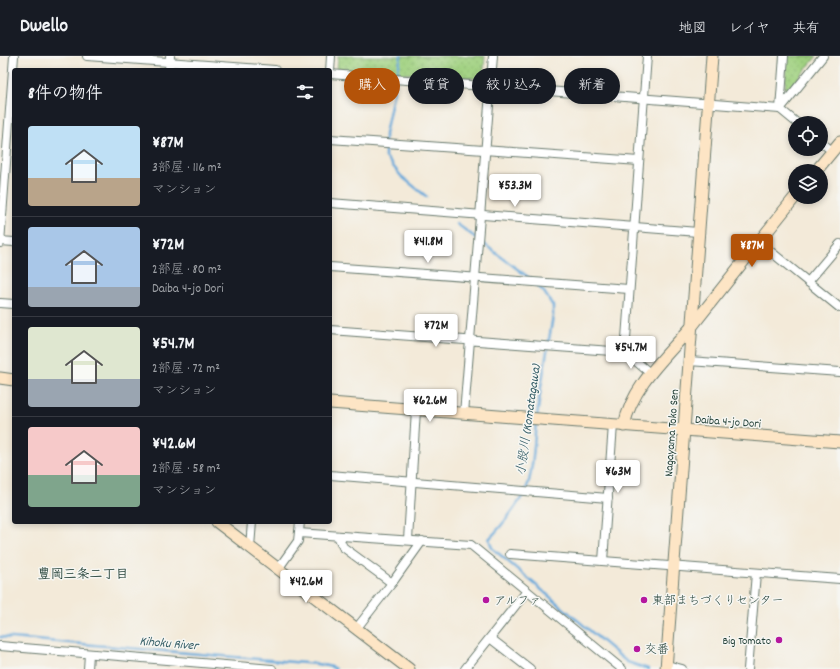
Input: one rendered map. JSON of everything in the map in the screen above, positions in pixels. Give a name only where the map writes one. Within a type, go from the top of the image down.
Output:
[{"type":"street","points":[[14,56],[14,68]]},
{"type":"street","points":[[87,56],[245,68]]},
{"type":"street","points":[[330,68],[331,56]]},
{"type":"street","points":[[492,68],[493,56]]},
{"type":"street","points":[[625,352],[647,56]]},
{"type":"street","name":"Nagayama Toko Sen","points":[[667,667],[712,56]]},
{"type":"street","points":[[780,109],[784,56]]},
{"type":"street","points":[[780,109],[822,56]]},
{"type":"street","points":[[332,73],[472,85]]},
{"type":"street","points":[[556,92],[780,109],[788,116]]},
{"type":"street","points":[[332,403],[464,414],[488,104]]},
{"type":"street","points":[[12,114],[2,178],[0,242],[12,242]]},
{"type":"street","points":[[332,138],[639,161]]},
{"type":"street","points":[[822,164],[840,142]]},
{"type":"street","points":[[828,148],[832,151]]},
{"type":"street","points":[[2,178],[12,179]]},
{"type":"street","points":[[332,203],[698,232]]},
{"type":"street","points":[[603,561],[608,498],[619,426],[633,398],[789,204]]},
{"type":"street","points":[[759,242],[840,308]]},
{"type":"street","points":[[808,282],[840,244]]},
{"type":"street","points":[[332,267],[629,289]]},
{"type":"street","points":[[0,303],[12,304]]},
{"type":"street","points":[[332,330],[625,352],[651,374]]},
{"type":"street","points":[[690,361],[840,372]]},
{"type":"street","points":[[0,378],[12,380]]},
{"type":"street","points":[[408,540],[416,410]]},
{"type":"street","name":"Daiba 4-jo Dori","points":[[464,414],[840,442]]},
{"type":"street","points":[[332,475],[608,498]]},
{"type":"street","points":[[220,524],[409,669]]},
{"type":"street","points":[[250,547],[252,524]]},
{"type":"street","points":[[278,569],[298,537],[300,524]]},
{"type":"street","points":[[338,536],[343,547],[392,582]]},
{"type":"street","points":[[298,537],[338,536],[471,545],[622,669]]},
{"type":"street","points":[[356,628],[422,541]]},
{"type":"street","points":[[510,554],[840,579]]},
{"type":"street","points":[[748,669],[756,573]]},
{"type":"street","points":[[466,669],[526,591]]},
{"type":"street","points":[[490,638],[530,669]]},
{"type":"street","points":[[0,646],[187,665],[272,669]]},
{"type":"street","points":[[88,669],[89,654]]},
{"type":"street","points":[[667,667],[682,669]]},
{"type":"green space","points":[[338,56],[485,56],[484,68],[472,68],[472,78],[464,78],[464,68],[408,68],[408,74],[400,73],[400,68],[337,69]]},
{"type":"green space","points":[[787,56],[817,56],[790,88],[785,88]]},
{"type":"waterway","name":"小股川 (Komatagawa)","points":[[401,56],[385,134],[385,156],[401,176],[427,197]]},
{"type":"waterway","name":"小股川 (Komatagawa)","points":[[457,224],[476,238]]},
{"type":"waterway","name":"小股川 (Komatagawa)","points":[[480,241],[532,280]]},
{"type":"waterway","name":"小股川 (Komatagawa)","points":[[537,285],[544,292],[553,306],[553,316],[537,417]]},
{"type":"waterway","name":"小股川 (Komatagawa)","points":[[536,422],[531,474],[527,488],[506,520],[489,539],[492,548],[627,662],[648,669]]},
{"type":"waterway","name":"Kihoku River","points":[[0,637],[317,664],[335,669]]},
{"type":"place","name":"アルファ","points":[[486,600]]},
{"type":"place","name":"東部まちづくりセンター","points":[[644,600]]},
{"type":"place","name":"Big Tomato","points":[[779,640]]},
{"type":"place","name":"交番","points":[[637,649]]},
{"type":"district","name":"豊岡三条二丁目","points":[[83,573]]}]
